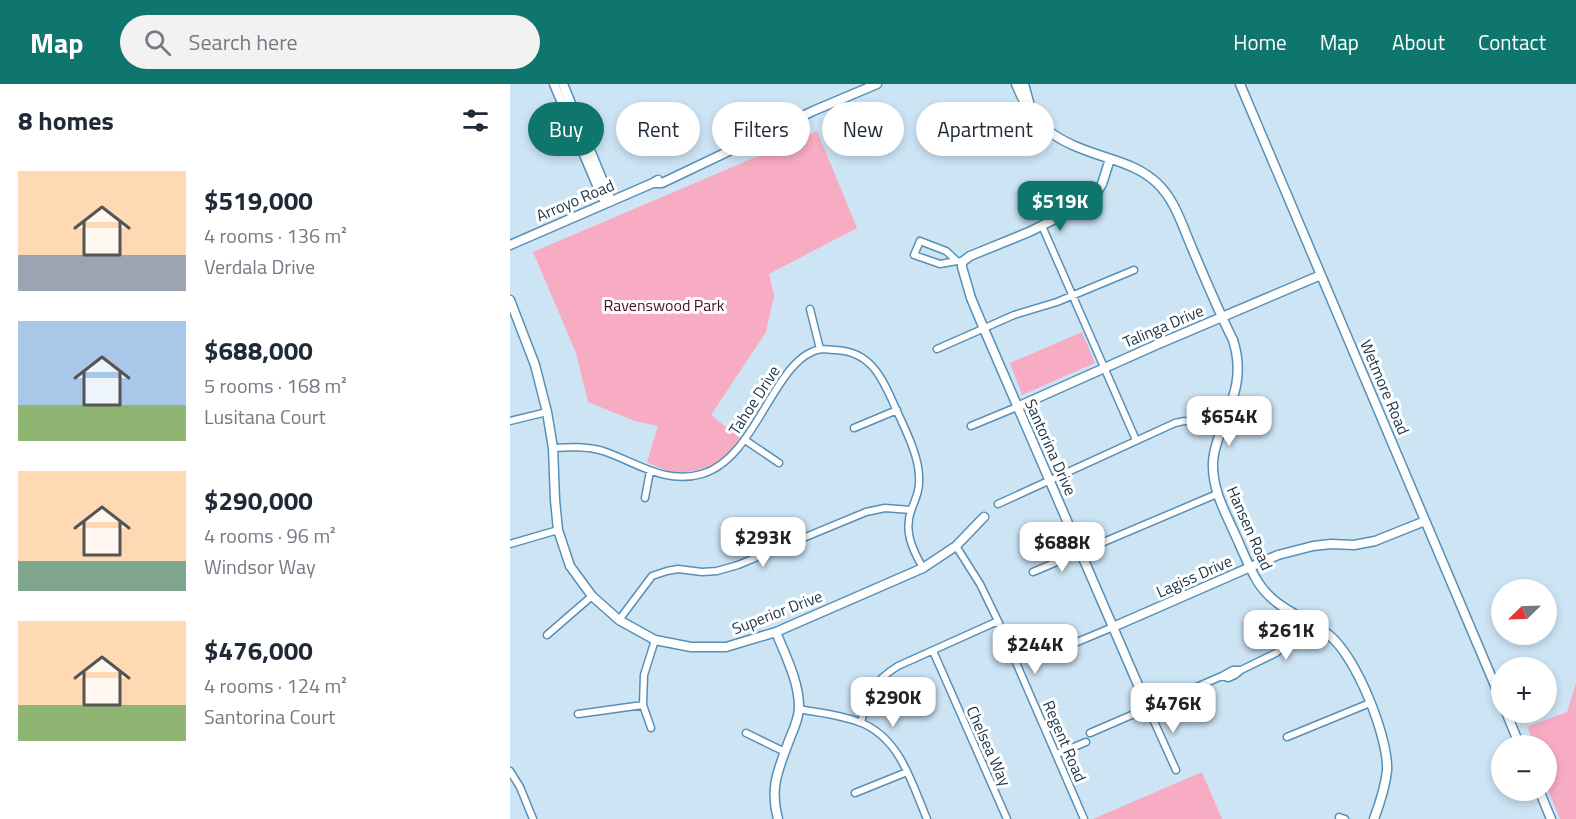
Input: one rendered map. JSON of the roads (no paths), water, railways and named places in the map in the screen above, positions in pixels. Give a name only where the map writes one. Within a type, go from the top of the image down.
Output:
[{"type":"street","points":[[554,84],[602,197],[609,202]]},
{"type":"street","points":[[563,84],[609,202]]},
{"type":"street","name":"Arroyo Road","points":[[510,245],[877,84]]},
{"type":"street","name":"Hansen Road","points":[[1016,84],[1026,102]]},
{"type":"street","points":[[1024,84],[1029,102]]},
{"type":"street","name":"Wetmore Road","points":[[1240,84],[1491,676]]},
{"type":"street","name":"Hansen Road","points":[[1054,135],[1061,140],[1141,171],[1156,182],[1168,197],[1222,317],[1236,351],[1239,366],[1235,394],[1214,453],[1215,489],[1258,582],[1278,605],[1329,635],[1342,648],[1354,666],[1380,729],[1386,756],[1387,771],[1384,790],[1374,819]]},
{"type":"street","points":[[959,262],[946,251],[920,241],[915,255],[940,264],[959,262],[1077,209],[1091,200],[1102,184],[1110,159]]},
{"type":"street","points":[[1042,226],[1136,440]]},
{"type":"street","name":"Santorina Drive","points":[[959,262],[970,298],[1148,708]]},
{"type":"street","points":[[937,349],[1014,315],[1057,302],[1134,270]]},
{"type":"street","name":"Talinga Drive","points":[[1017,407],[1321,275]]},
{"type":"street","name":"Superior Drive","points":[[510,300],[535,365],[547,412],[553,448],[558,530],[570,566],[592,596],[619,620],[655,640],[691,647],[726,647],[776,632],[923,568],[956,546],[984,517]]},
{"type":"street","points":[[810,309],[820,349],[845,350],[873,365],[897,410],[918,463],[919,488],[908,523],[909,540],[923,568]]},
{"type":"street","name":"Tahoe Drive","points":[[553,448],[589,448],[603,451],[650,471],[671,477],[702,474],[719,467],[732,457],[792,366],[805,356],[820,349]]},
{"type":"street","points":[[971,426],[1017,407]]},
{"type":"street","points":[[854,428],[897,410]]},
{"type":"street","points":[[510,422],[547,412]]},
{"type":"street","points":[[998,504],[1175,423],[1198,420],[1222,429]]},
{"type":"street","points":[[745,440],[779,463]]},
{"type":"street","points":[[645,498],[650,471]]},
{"type":"street","points":[[1033,572],[1217,494]]},
{"type":"street","points":[[619,620],[652,576],[678,569],[717,571],[741,564],[866,512],[885,508],[911,510]]},
{"type":"street","name":"Lagiss Drive","points":[[1113,627],[1278,555],[1331,544],[1354,545],[1375,542],[1425,521]]},
{"type":"street","points":[[510,544],[558,530]]},
{"type":"street","name":"Regent Road","points":[[956,546],[980,584],[998,621],[1084,819]]},
{"type":"street","points":[[547,635],[592,596]]},
{"type":"street","points":[[1090,733],[1222,676],[1228,678],[1272,655],[1293,638],[1304,620]]},
{"type":"street","points":[[861,722],[874,685],[884,675],[898,666],[998,621]]},
{"type":"street","points":[[1070,645],[1113,627]]},
{"type":"street","points":[[776,632],[797,688],[799,709],[795,726],[776,775],[774,805],[778,819]]},
{"type":"street","points":[[651,728],[643,705],[644,675],[655,640]]},
{"type":"street","name":"Chelsea Way","points":[[933,651],[1007,819]]},
{"type":"street","points":[[1287,737],[1370,703]]},
{"type":"street","points":[[578,714],[643,705]]},
{"type":"street","points":[[1148,708],[1176,770]]},
{"type":"street","points":[[799,709],[861,722],[876,730],[889,741],[907,772],[927,819]]},
{"type":"street","points":[[746,733],[785,752]]},
{"type":"street","points":[[1057,754],[1086,742]]},
{"type":"street","points":[[510,771],[520,787],[533,819]]},
{"type":"street","points":[[855,793],[907,772]]},
{"type":"street","points":[[1544,801],[1551,819]]},
{"type":"park label","name":"Ravenswood Park","points":[[664,305]]}]
